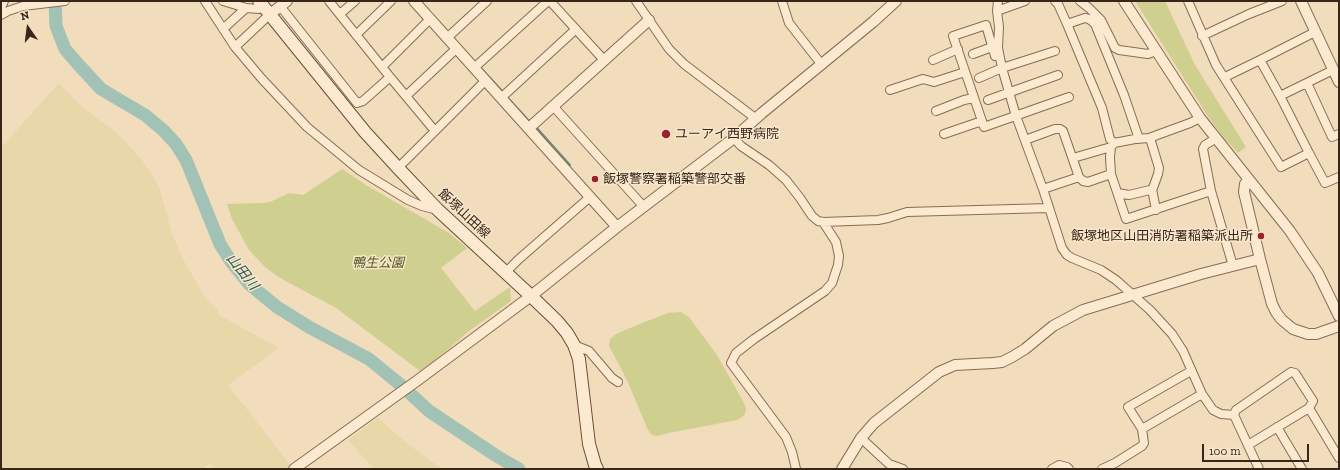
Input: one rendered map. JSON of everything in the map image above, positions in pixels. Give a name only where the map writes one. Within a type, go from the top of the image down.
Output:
[{"type":"main road","name":"飯塚山田線","points":[[264,8],[365,132],[398,168],[438,210],[532,296],[567,333],[574,345],[579,359],[589,444],[597,469]]},
{"type":"street","points":[[1,8],[4,1]]},
{"type":"street","points":[[1,15],[23,6],[65,1]]},
{"type":"street","points":[[205,1],[235,47],[306,127],[359,170],[408,200],[422,206],[438,210]]},
{"type":"street","points":[[224,1],[246,8],[259,9],[283,4],[357,103],[363,101],[390,77]]},
{"type":"street","points":[[329,1],[435,131]]},
{"type":"street","points":[[340,14],[355,1]]},
{"type":"street","points":[[356,35],[391,1]]},
{"type":"street","points":[[447,38],[487,1]]},
{"type":"street","points":[[474,68],[549,1],[604,60]]},
{"type":"street","points":[[636,1],[669,49],[684,64],[756,118]]},
{"type":"street","points":[[782,1],[789,23],[822,64]]},
{"type":"street","points":[[294,469],[532,296],[617,227],[734,138],[896,1]]},
{"type":"street","points":[[998,1],[998,48],[1002,68],[1016,116],[1043,189],[1062,248],[1067,255],[1072,258],[1101,270],[1116,280],[1150,310],[1172,334],[1183,351],[1202,394],[1213,410],[1221,414],[1234,415]]},
{"type":"street","points":[[997,11],[1025,1]]},
{"type":"street","points":[[1055,1],[1058,4],[1067,24],[1102,108],[1112,145],[1111,174],[1126,219],[1210,191]]},
{"type":"street","points":[[1080,1],[1100,20],[1115,48],[1119,50],[1148,54],[1156,51]]},
{"type":"street","points":[[1124,1],[1215,139],[1290,231],[1318,273],[1339,316]]},
{"type":"street","points":[[1188,1],[1202,36],[1216,65],[1281,166],[1309,153]]},
{"type":"street","points":[[1202,36],[1249,14],[1282,1]]},
{"type":"street","points":[[1301,1],[1339,82]]},
{"type":"street","points":[[417,2],[430,19],[617,227]]},
{"type":"street","points":[[223,29],[246,8]]},
{"type":"street","points":[[235,47],[264,8]]},
{"type":"street","points":[[1067,24],[1085,18],[1089,19],[1095,24],[1140,139]]},
{"type":"street","points":[[382,67],[430,19]]},
{"type":"street","points":[[528,128],[649,20]]},
{"type":"street","points":[[1002,68],[997,61],[986,25],[953,36],[984,127],[1069,97]]},
{"type":"street","points":[[501,98],[576,29]]},
{"type":"street","points":[[1225,77],[1315,32]]},
{"type":"street","points":[[973,54],[992,47]]},
{"type":"street","points":[[406,96],[457,48]]},
{"type":"street","points":[[933,60],[958,49]]},
{"type":"street","points":[[979,78],[1002,68],[1055,50]]},
{"type":"street","points":[[1260,60],[1325,183],[1339,176]]},
{"type":"street","points":[[1280,96],[1333,70]]},
{"type":"street","points":[[890,90],[923,79],[934,82],[965,72]]},
{"type":"street","points":[[988,100],[1058,75]]},
{"type":"street","points":[[398,168],[486,81]]},
{"type":"street","points":[[1307,83],[1332,137],[1339,134]]},
{"type":"street","points":[[936,111],[964,100],[974,98]]},
{"type":"street","points":[[552,106],[644,207]]},
{"type":"street","points":[[1073,158],[1112,145],[1150,138],[1200,118]]},
{"type":"street","points":[[944,134],[982,121]]},
{"type":"street","points":[[1025,140],[1055,129],[1060,129],[1063,131],[1079,177],[1083,181],[1088,182],[1111,174]]},
{"type":"street","points":[[734,138],[741,146],[769,165],[786,180],[812,216],[818,221],[878,220],[907,212],[1049,208]]},
{"type":"street","points":[[1118,193],[1129,195],[1152,189],[1156,183],[1158,168],[1150,138]]},
{"type":"street","points":[[1215,139],[1205,145],[1203,149],[1210,191],[1232,266]]},
{"type":"street","points":[[1043,189],[1079,177]]},
{"type":"street","points":[[1248,180],[1245,184],[1244,192],[1260,259],[1272,304],[1276,312],[1286,324],[1293,329],[1308,334],[1316,334],[1339,326]]},
{"type":"street","points":[[1152,189],[1156,210]]},
{"type":"street","points":[[506,272],[590,196]]},
{"type":"street","points":[[796,469],[792,452],[786,437],[731,363],[736,354],[754,339],[825,291],[832,283],[838,265],[839,256],[836,242],[823,222]]},
{"type":"street","points":[[842,469],[861,438],[874,423],[939,372],[955,365],[1002,362],[1012,357],[1053,326],[1083,310],[1260,259]]},
{"type":"street","points":[[574,345],[589,351],[612,378],[618,382]]},
{"type":"street","points":[[1102,469],[1117,466],[1144,443],[1142,429],[1128,407],[1191,371]]},
{"type":"street","points":[[1234,415],[1236,410],[1291,372],[1295,373],[1313,401],[1309,408],[1248,444]]},
{"type":"street","points":[[1142,429],[1202,394]]},
{"type":"street","points":[[1309,408],[1339,458]]},
{"type":"street","points":[[1234,415],[1259,469]]},
{"type":"street","points":[[1277,427],[1302,469]]},
{"type":"street","points":[[861,438],[889,464],[903,469]]},
{"type":"street","points":[[1052,469],[1059,465],[1069,469]]},
{"type":"shaded area","points":[[59,83],[80,105],[119,135],[141,159],[151,173],[160,190],[172,234],[184,261],[205,297],[217,309],[219,315],[279,348],[228,385],[290,465],[285,469],[215,469],[210,463],[203,469],[1,469],[1,148]]},
{"type":"shaded area","points":[[378,418],[409,445],[442,469],[374,469],[348,440]]},
{"type":"green space","points":[[1135,1],[1165,1],[1195,65],[1246,147],[1238,153],[1223,137],[1209,118]]},
{"type":"green space","name":"鴨生公園","points":[[342,169],[366,185],[449,233],[467,248],[441,268],[475,311],[510,287],[511,301],[469,331],[438,358],[420,371],[336,308],[280,278],[265,267],[249,250],[232,219],[227,204],[270,202],[290,193],[303,195]]},
{"type":"green space","points":[[681,312],[689,317],[717,355],[743,401],[746,409],[745,414],[737,420],[657,436],[652,435],[648,430],[627,380],[609,346],[610,339],[616,334],[668,313]]},
{"type":"waterway","name":"山田川","points":[[55,1],[56,26],[65,49],[101,89],[145,115],[163,130],[176,144],[186,160],[220,244],[232,263],[249,284],[277,307],[309,327],[369,359],[402,386],[429,411],[495,455],[519,469]]},
{"type":"waterway","points":[[479,66],[503,92]]},
{"type":"waterway","points":[[506,96],[530,122]]},
{"type":"waterway","points":[[535,126],[570,165]]},
{"type":"place","name":"ユーアイ西野病院","points":[[666,134]]},
{"type":"place","name":"飯塚警察署稲築警部交番","points":[[595,179]]},
{"type":"place","name":"飯塚地区山田消防署稲築派出所","points":[[1261,236]]}]
